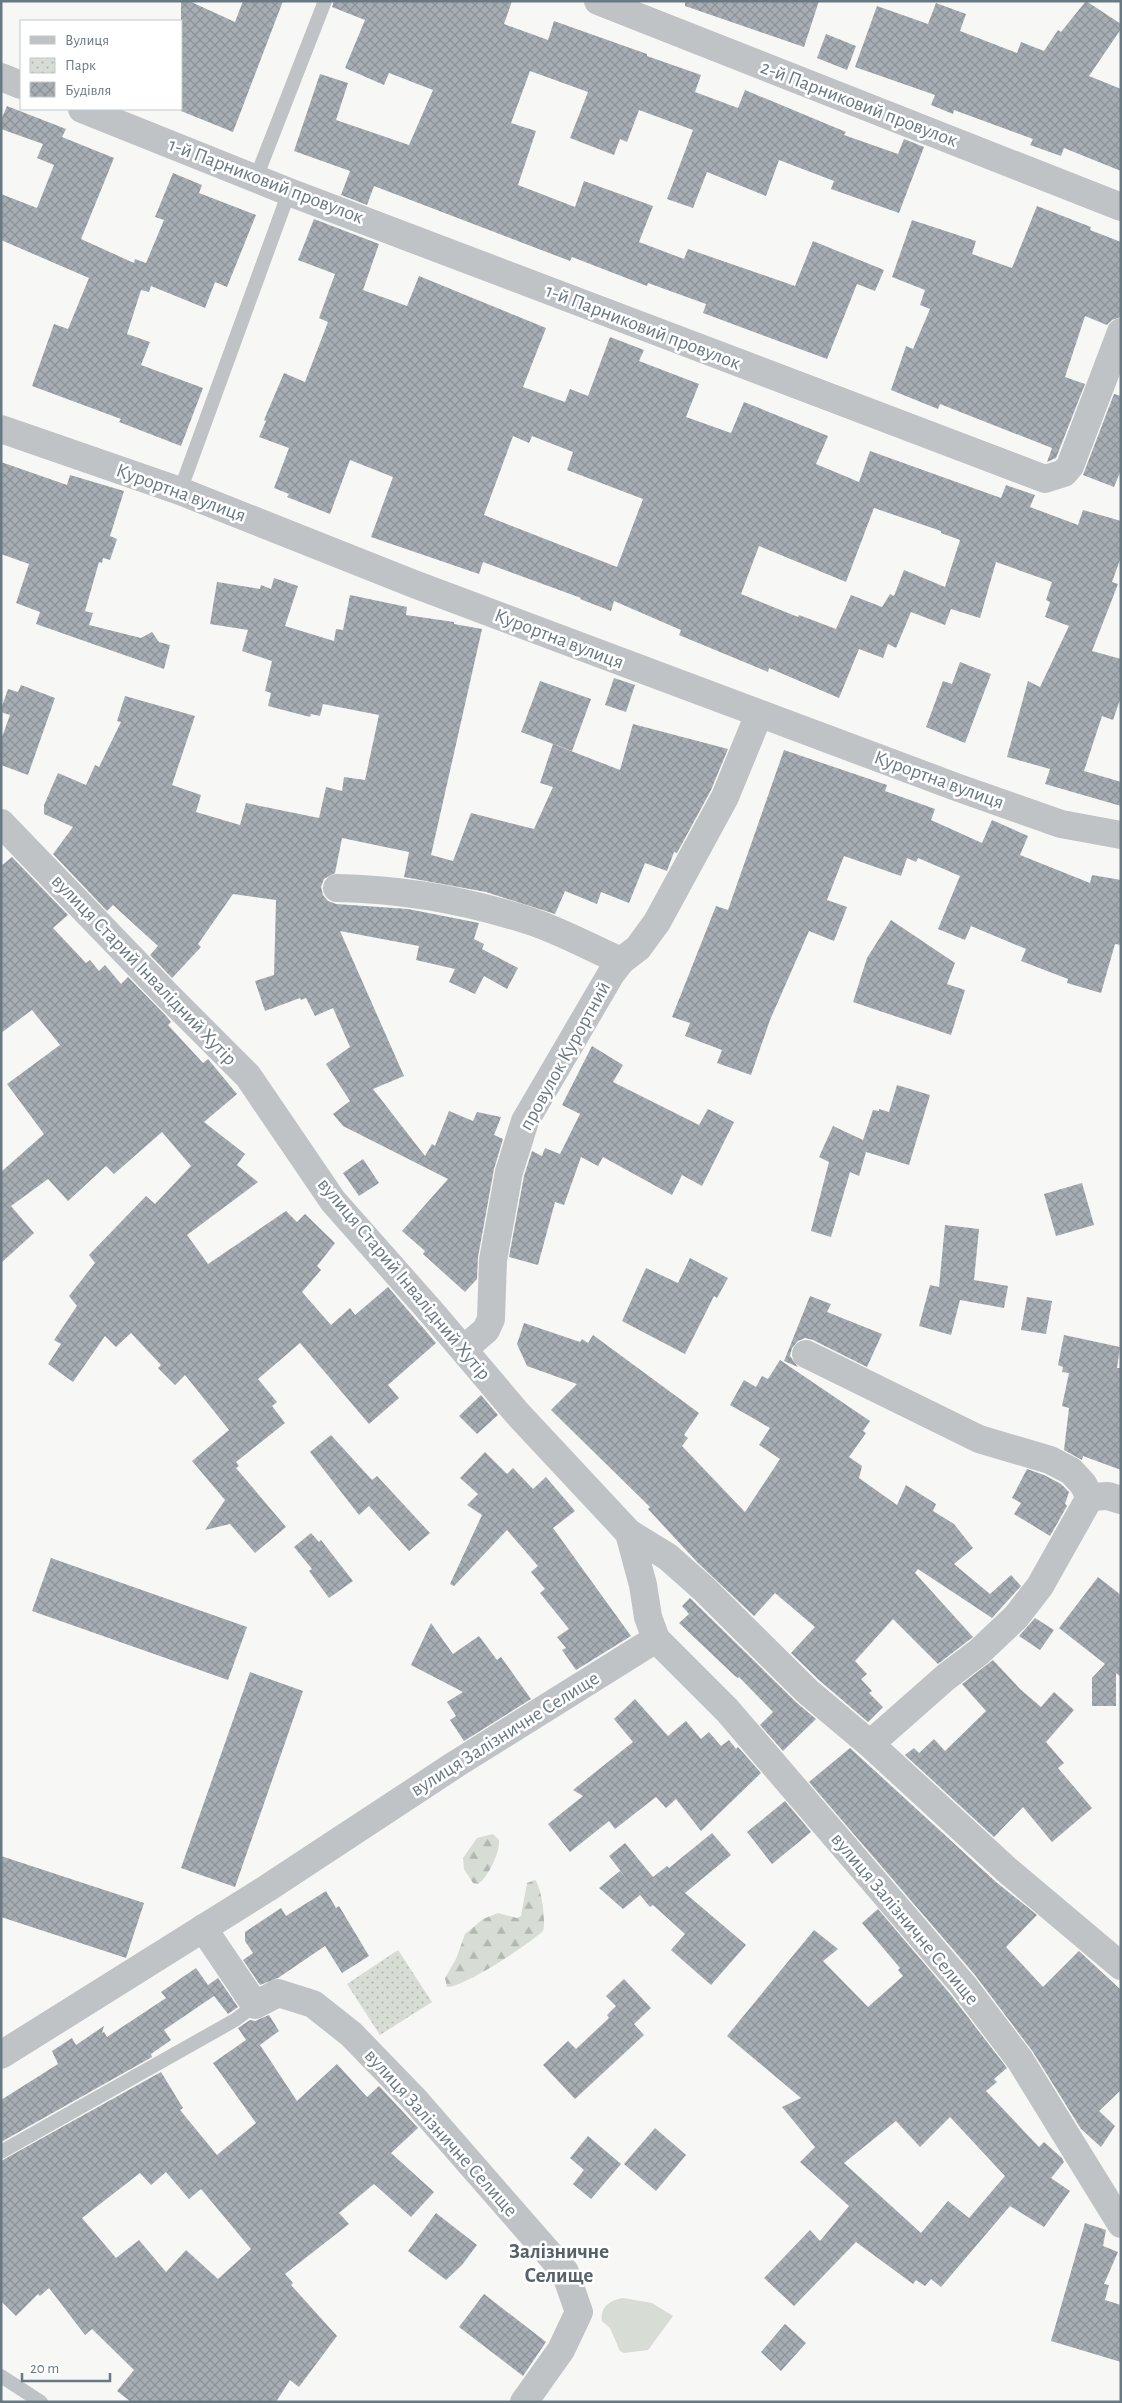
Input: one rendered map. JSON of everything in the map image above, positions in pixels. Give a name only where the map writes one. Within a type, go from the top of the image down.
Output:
[{"type":"street","name":"2-й Парниковий провулок","points":[[598,1],[1121,207]]},
{"type":"street","points":[[1,77],[20,85]]},
{"type":"street","name":"1-й Парниковий провулок","points":[[85,110],[289,192],[1045,480],[1064,473],[1070,466],[1121,332]]},
{"type":"street","name":"Курортна вулиця","points":[[1,430],[180,491],[414,584],[759,714],[1061,824],[1121,835]]},
{"type":"street","name":"провулок Курортний","points":[[464,1349],[486,1330],[491,1320],[493,1260],[509,1172],[525,1121],[570,1041],[621,961],[638,948],[657,922],[725,797],[759,714]]},
{"type":"street","name":"вулиця Старий Інвалідний Хутір","points":[[1,823],[248,1076],[333,1201],[518,1413],[629,1533]]},
{"type":"street","name":"провулок Курортний","points":[[337,888],[365,888],[434,897],[530,921],[621,961]]},
{"type":"street","points":[[806,1354],[979,1439],[1050,1460],[1071,1471],[1083,1484],[1090,1497]]},
{"type":"street","points":[[1090,1497],[1108,1496],[1121,1500]]},
{"type":"street","points":[[870,1744],[946,1677],[979,1652],[1016,1617],[1040,1586],[1090,1497]]},
{"type":"street","points":[[629,1533],[668,1557],[704,1589],[808,1692],[870,1744],[1007,1870],[1121,1966]]},
{"type":"street","name":"вулиця Залізничне Селище","points":[[629,1533],[643,1585],[648,1617],[656,1639],[727,1710],[963,1985],[1020,2060],[1121,2224]]},
{"type":"street","name":"вулиця Залізничне Селище","points":[[1,2055],[203,1928],[456,1764],[656,1639]]},
{"type":"street","points":[[203,1928],[255,2005]]},
{"type":"street","name":"вулиця Залізничне Селище","points":[[255,2005],[278,1993],[313,2004],[351,2034],[414,2099],[566,2272],[579,2312],[561,2350],[524,2402]]},
{"type":"lane","points":[[256,178],[325,1]]},
{"type":"lane","points":[[180,491],[289,192]]},
{"type":"lane","name":"вулиця Залізничне Селище","points":[[1,2152],[235,2020],[255,2005]]},
{"type":"lane","points":[[1,2376],[41,2402]]},
{"type":"green space","points":[[493,1834],[499,1840],[495,1858],[482,1881],[478,1884],[473,1883],[464,1869],[463,1858],[477,1838]]},
{"type":"green space","points":[[535,1880],[540,1890],[543,1905],[543,1931],[482,1973],[447,1987],[445,1978],[456,1959],[465,1934],[483,1919],[498,1913],[517,1918],[521,1916],[527,1883]]},
{"type":"green space","points":[[398,1950],[432,2002],[380,2035],[347,1984]]},
{"type":"green space","points":[[623,2298],[652,2303],[673,2316],[648,2350],[624,2353],[620,2351],[610,2328],[602,2321],[604,2308],[610,2302]]},
{"type":"building","points":[[181,1],[189,1],[235,22],[243,1],[283,1],[233,132],[181,111]]},
{"type":"building","points":[[334,1],[512,1],[504,24],[548,40],[554,21],[647,54],[647,56],[701,75],[695,92],[738,108],[745,90],[846,132],[844,135],[898,154],[904,139],[924,147],[899,213],[831,189],[834,181],[779,160],[766,196],[707,172],[693,208],[667,199],[693,130],[639,110],[627,142],[620,139],[614,155],[570,138],[588,92],[530,71],[511,123],[536,131],[518,185],[575,207],[584,181],[653,206],[639,242],[684,259],[688,249],[795,286],[813,241],[884,270],[875,291],[857,284],[827,359],[703,313],[706,304],[648,283],[647,286],[572,257],[570,261],[374,186],[367,205],[341,195],[350,171],[294,151],[320,74],[348,83],[336,120],[409,145],[433,90],[389,73],[384,85],[345,68],[365,20],[332,7]]},
{"type":"building","points":[[685,1],[819,1],[804,47],[685,6]]},
{"type":"building","points":[[1086,1],[1121,24],[1121,29],[1089,76],[1121,89],[1121,171],[1064,148],[1061,156],[1030,145],[1033,139],[954,110],[953,114],[931,105],[935,95],[855,67],[877,6],[928,24],[936,3],[966,14],[960,31],[1017,53],[1021,42],[1044,51],[1058,30],[1061,32]]},
{"type":"building","points":[[826,34],[856,46],[847,70],[817,58]]},
{"type":"building","points":[[7,106],[66,129],[62,137],[114,158],[81,239],[134,263],[135,259],[146,263],[164,220],[155,217],[173,173],[202,185],[199,193],[256,215],[227,287],[215,282],[205,308],[151,286],[149,292],[141,290],[127,334],[150,342],[141,365],[203,388],[181,446],[119,422],[121,419],[32,386],[54,324],[68,329],[89,278],[1,240],[1,194],[37,208],[54,165],[37,158],[43,144],[1,129],[1,120]]},
{"type":"building","points":[[1037,206],[1091,227],[1090,230],[1121,242],[1121,317],[1112,320],[1107,325],[1085,316],[1065,377],[1085,384],[1056,458],[1047,462],[1052,448],[940,404],[938,409],[891,390],[906,346],[913,349],[930,309],[920,305],[925,290],[892,277],[912,220],[976,241],[972,254],[1012,268]]},
{"type":"building","points":[[314,219],[379,244],[363,290],[407,306],[419,276],[546,328],[523,387],[565,402],[570,389],[588,396],[610,337],[644,350],[639,361],[699,384],[686,417],[731,433],[744,402],[828,436],[816,464],[859,482],[870,451],[1001,498],[1006,485],[1035,495],[1030,507],[1078,525],[1083,510],[1121,521],[1121,557],[1112,582],[1118,584],[1092,651],[1121,659],[1121,697],[1113,720],[1102,716],[1084,771],[1121,782],[1121,806],[1045,784],[1050,769],[1007,757],[1028,681],[1040,687],[1069,626],[1045,617],[1050,602],[1046,600],[1052,582],[996,562],[980,618],[951,609],[945,625],[911,612],[896,648],[888,644],[883,658],[859,649],[839,698],[769,668],[768,672],[679,635],[681,630],[614,601],[611,611],[483,562],[479,574],[371,537],[393,477],[350,460],[330,514],[287,497],[289,494],[274,488],[289,448],[259,437],[266,421],[264,420],[284,373],[305,382],[328,322],[319,318],[335,274],[298,260]],"holes":[[[513,436],[529,443],[532,436],[573,452],[567,470],[643,499],[617,567],[484,515]],[[874,508],[941,531],[941,533],[960,540],[945,587],[904,570],[894,596],[890,594],[882,607],[851,595],[836,629],[799,615],[798,617],[741,594],[759,546],[846,582]]]},
{"type":"building","points":[[1114,394],[1121,396],[1121,470],[1114,487],[1083,475]]},
{"type":"building","points":[[1,462],[67,485],[70,475],[124,491],[110,536],[117,539],[110,560],[103,558],[102,563],[99,562],[85,611],[93,613],[89,625],[141,638],[152,632],[159,642],[170,645],[164,669],[36,624],[40,612],[16,603],[29,564],[1,554]]},
{"type":"building","points":[[274,578],[298,586],[285,626],[334,641],[336,629],[343,630],[350,595],[407,607],[406,615],[454,622],[454,624],[482,629],[431,855],[453,861],[471,813],[534,829],[553,787],[540,783],[553,744],[620,770],[633,724],[728,749],[711,790],[677,853],[674,852],[667,871],[645,863],[629,903],[601,892],[597,904],[565,891],[555,914],[486,892],[404,877],[409,852],[342,838],[335,873],[324,879],[321,887],[323,895],[328,901],[336,904],[408,909],[479,923],[474,939],[484,944],[482,949],[518,968],[507,989],[484,976],[475,994],[449,982],[455,969],[416,960],[419,946],[340,931],[404,1076],[373,1089],[425,1156],[432,1144],[435,1146],[449,1111],[473,1121],[477,1112],[501,1117],[494,1135],[503,1139],[494,1169],[478,1257],[477,1279],[465,1292],[423,1254],[425,1251],[402,1231],[448,1179],[343,1126],[333,1114],[350,1101],[326,1064],[350,1047],[333,1008],[315,1016],[306,998],[301,1000],[300,998],[265,1011],[255,981],[274,975],[276,900],[233,894],[198,944],[201,947],[172,978],[150,955],[158,946],[113,905],[107,911],[53,854],[73,827],[44,814],[44,805],[58,773],[86,785],[95,765],[99,767],[121,722],[117,721],[125,696],[195,716],[172,785],[201,795],[196,812],[240,825],[246,803],[319,818],[326,787],[342,791],[344,777],[365,780],[379,715],[323,704],[320,716],[311,714],[310,717],[268,706],[271,693],[265,691],[272,661],[242,651],[248,630],[210,624],[217,582],[260,589],[261,585],[271,589]]},
{"type":"building","points":[[960,662],[991,674],[965,743],[926,727],[943,681],[952,684]]},
{"type":"building","points":[[614,678],[635,685],[626,712],[605,705]]},
{"type":"building","points":[[540,681],[591,699],[572,751],[521,732]]},
{"type":"building","points":[[21,685],[55,698],[28,775],[1,765],[1,740],[10,715],[1,712],[1,709],[8,689],[18,692]]},
{"type":"building","points":[[784,750],[887,785],[885,791],[935,809],[931,820],[982,843],[992,820],[1028,836],[1020,855],[1090,883],[1092,875],[1121,880],[1121,945],[1115,944],[1101,993],[1067,983],[1068,979],[1021,961],[1026,949],[971,926],[965,940],[938,929],[960,876],[918,858],[916,862],[907,858],[901,876],[844,856],[827,900],[847,907],[834,941],[809,931],[770,1020],[751,1075],[717,1063],[722,1050],[685,1036],[690,1023],[672,1017],[716,906],[728,910]]},
{"type":"building","points":[[12,857],[68,915],[53,928],[86,963],[90,960],[99,971],[105,965],[121,984],[128,977],[166,1016],[171,1022],[168,1025],[203,1063],[208,1059],[237,1094],[204,1122],[245,1154],[237,1165],[258,1182],[187,1235],[208,1264],[286,1211],[297,1222],[305,1214],[335,1243],[317,1266],[321,1270],[302,1292],[331,1325],[350,1308],[355,1315],[388,1287],[436,1343],[388,1385],[399,1398],[369,1424],[300,1343],[258,1379],[277,1402],[272,1406],[285,1423],[236,1462],[239,1466],[236,1468],[286,1527],[255,1553],[230,1524],[205,1530],[225,1500],[192,1461],[229,1430],[185,1375],[175,1385],[158,1368],[161,1365],[131,1333],[116,1347],[105,1336],[73,1382],[48,1364],[61,1344],[54,1340],[77,1306],[69,1296],[95,1263],[89,1255],[146,1196],[155,1204],[191,1166],[162,1132],[114,1174],[106,1166],[68,1201],[48,1179],[11,1206],[34,1233],[1,1263],[1,1172],[44,1134],[7,1084],[60,1045],[32,1010],[1,1033],[1,866]]},
{"type":"building","points":[[891,920],[955,963],[947,984],[965,990],[951,1035],[853,1002],[867,958]]},
{"type":"building","points":[[592,1046],[623,1065],[613,1082],[699,1125],[708,1109],[734,1122],[702,1186],[682,1175],[672,1195],[603,1157],[598,1166],[581,1157],[564,1205],[555,1202],[538,1265],[509,1257],[524,1176],[532,1151],[542,1156],[545,1148],[560,1154],[580,1114],[562,1105]]},
{"type":"building","points":[[897,1085],[930,1095],[909,1165],[866,1152],[859,1176],[850,1172],[831,1237],[811,1231],[829,1162],[819,1157],[833,1126],[863,1140],[873,1110],[879,1111],[879,1109],[889,1112]]},
{"type":"building","points":[[363,1159],[379,1183],[359,1196],[343,1173]]},
{"type":"building","points":[[1082,1183],[1094,1225],[1056,1236],[1044,1194]]},
{"type":"building","points":[[945,1225],[979,1229],[974,1280],[1008,1286],[1004,1308],[960,1300],[951,1335],[919,1326],[930,1285],[939,1287]]},
{"type":"building","points":[[690,1258],[728,1278],[717,1298],[714,1296],[685,1354],[622,1321],[646,1268],[678,1283]]},
{"type":"building","points":[[810,1296],[831,1304],[827,1312],[882,1334],[867,1367],[813,1340],[805,1338],[798,1341],[792,1348],[790,1356],[798,1367],[784,1361]]},
{"type":"building","points":[[1027,1297],[1052,1301],[1046,1334],[1021,1330]]},
{"type":"building","points":[[524,1323],[580,1342],[582,1339],[588,1343],[593,1335],[699,1413],[684,1435],[688,1438],[682,1446],[745,1512],[780,1459],[759,1445],[770,1428],[730,1405],[744,1380],[756,1387],[762,1376],[768,1379],[780,1360],[870,1421],[863,1431],[866,1433],[849,1457],[862,1466],[859,1478],[897,1505],[906,1485],[936,1504],[933,1511],[954,1524],[973,1548],[954,1564],[990,1594],[1011,1575],[1021,1586],[992,1618],[918,1569],[915,1573],[973,1637],[938,1664],[893,1619],[855,1661],[867,1674],[861,1679],[872,1691],[869,1693],[883,1707],[868,1722],[791,1653],[815,1627],[775,1593],[754,1616],[697,1562],[648,1509],[650,1507],[551,1410],[577,1384],[527,1366],[517,1344]]},
{"type":"building","points":[[1064,1335],[1120,1347],[1117,1368],[1121,1368],[1121,1470],[1083,1456],[1082,1460],[1064,1450],[1069,1408],[1062,1406],[1069,1373],[1062,1372],[1063,1367],[1058,1365]]},
{"type":"building","points":[[481,1395],[498,1415],[477,1434],[459,1416]]},
{"type":"building","points":[[331,1435],[372,1480],[377,1476],[430,1533],[409,1551],[369,1506],[359,1515],[310,1452]]},
{"type":"building","points":[[485,1452],[507,1474],[513,1468],[533,1489],[546,1477],[575,1511],[553,1528],[631,1636],[576,1670],[562,1650],[566,1648],[557,1637],[569,1629],[540,1593],[545,1589],[531,1572],[538,1566],[507,1530],[454,1586],[450,1584],[482,1515],[467,1505],[478,1494],[460,1478]]},
{"type":"building","points":[[1027,1469],[1061,1484],[1069,1492],[1065,1504],[1067,1506],[1050,1536],[1014,1514],[1021,1503],[1012,1498]]},
{"type":"building","points":[[311,1533],[319,1542],[321,1540],[353,1581],[329,1598],[309,1571],[312,1569],[294,1547]]},
{"type":"building","points":[[51,1558],[247,1627],[228,1680],[32,1611]]},
{"type":"building","points":[[1098,1577],[1121,1595],[1121,1677],[1116,1673],[1116,1706],[1092,1706],[1092,1678],[1105,1664],[1059,1628]]},
{"type":"building","points":[[690,1598],[797,1703],[816,1719],[783,1751],[760,1725],[773,1712],[739,1677],[735,1676],[679,1623],[689,1614],[682,1606]]},
{"type":"building","points":[[1035,1618],[1054,1630],[1040,1650],[1019,1636]]},
{"type":"building","points":[[431,1623],[453,1654],[479,1636],[497,1660],[501,1657],[531,1699],[464,1741],[450,1720],[456,1716],[447,1702],[463,1692],[411,1665]]},
{"type":"building","points":[[993,1660],[1020,1689],[1041,1707],[1054,1692],[1074,1710],[1046,1742],[1064,1763],[1058,1768],[1092,1808],[1052,1842],[1023,1807],[994,1837],[905,1755],[914,1748],[919,1753],[934,1739],[945,1751],[986,1711],[962,1684]]},
{"type":"building","points":[[250,1672],[303,1691],[235,1887],[181,1868]]},
{"type":"building","points":[[635,1699],[668,1736],[686,1721],[701,1739],[709,1732],[721,1746],[729,1740],[736,1749],[738,1747],[761,1773],[701,1831],[676,1799],[666,1808],[656,1797],[615,1829],[609,1821],[570,1852],[548,1824],[583,1796],[573,1790],[633,1742],[614,1719]]},
{"type":"building","points":[[850,1748],[996,1882],[1037,1915],[1006,1947],[1043,1987],[1079,1951],[1121,1990],[1121,2090],[1099,2111],[1115,2126],[1101,2147],[1081,2129],[1033,2052],[975,1975],[809,1782]]},
{"type":"building","points":[[785,1801],[811,1832],[772,1864],[747,1832]]},
{"type":"building","points":[[712,1833],[731,1855],[685,1893],[746,1945],[711,1985],[671,1950],[685,1934],[653,1905],[650,1907],[640,1895],[623,1909],[599,1888],[620,1871],[626,1878],[609,1856],[625,1843],[653,1877],[667,1866],[669,1868]]},
{"type":"building","points":[[1,1856],[144,1903],[126,1958],[1,1917]]},
{"type":"building","points":[[326,1891],[336,1908],[339,1906],[369,1956],[342,1973],[325,1946],[278,1978],[260,1985],[243,1960],[253,1953],[245,1941],[245,1932],[281,1908],[286,1916]]},
{"type":"building","points":[[878,1909],[951,1995],[1007,2068],[994,2079],[997,2082],[986,2091],[1039,2147],[1044,2142],[1062,2158],[1064,2162],[1051,2178],[1070,2191],[1044,2227],[1010,2206],[941,2287],[931,2279],[925,2286],[916,2280],[913,2284],[856,2242],[794,2306],[764,2278],[810,2230],[820,2241],[849,2206],[800,2162],[815,2147],[782,2107],[801,2098],[727,2036],[814,1930],[838,1949],[823,1961],[868,2007],[903,1976],[898,1970],[900,1968],[862,1923]],"holes":[[[950,2117],[1005,2176],[969,2218],[948,2201],[921,2233],[844,2163],[896,2121],[920,2147]]]},
{"type":"building","points":[[196,1968],[208,1985],[218,1978],[238,2007],[228,2014],[214,1996],[164,2030],[171,2040],[151,2054],[152,2057],[1,2142],[1,2100],[58,2064],[52,2051],[72,2038],[76,2045],[104,2026],[102,2033],[104,2032],[107,2037],[166,1998],[161,1992]]},
{"type":"building","points":[[624,1979],[651,2008],[634,2024],[644,2035],[575,2099],[543,2065],[568,2041],[576,2049],[609,2018],[607,2015],[616,2006],[606,1996]]},
{"type":"building","points":[[269,2015],[279,2031],[260,2045],[297,2101],[337,2064],[367,2097],[379,2086],[418,2128],[391,2153],[434,2192],[411,2217],[374,2184],[339,2213],[349,2224],[285,2274],[293,2283],[291,2285],[337,2336],[299,2387],[290,2380],[276,2402],[131,2402],[117,2391],[134,2370],[92,2329],[85,2335],[49,2288],[40,2296],[38,2294],[16,2316],[1,2301],[1,2161],[161,2072],[183,2108],[180,2110],[217,2155],[256,2123],[213,2063],[246,2040],[238,2028],[250,2020],[255,2021]],"holes":[[[166,2172],[189,2199],[201,2189],[251,2249],[218,2279],[186,2250],[166,2272],[139,2240],[116,2258],[82,2218],[140,2173],[151,2185]]]},
{"type":"building","points":[[655,2128],[686,2155],[656,2191],[624,2164]]},
{"type":"building","points":[[588,2136],[621,2164],[591,2199],[573,2184],[584,2170],[570,2158]]},
{"type":"building","points":[[436,2213],[477,2245],[462,2265],[446,2280],[408,2251]]},
{"type":"building","points":[[1085,2223],[1106,2230],[1103,2246],[1118,2252],[1104,2284],[1109,2285],[1105,2300],[1121,2305],[1121,2362],[1051,2341]]},
{"type":"building","points":[[484,2294],[546,2342],[523,2376],[459,2327]]},
{"type":"building","points":[[785,2324],[806,2343],[781,2371],[761,2352]]},
{"type":"district","name":"Залізничне Селище","points":[[559,2263]]}]
